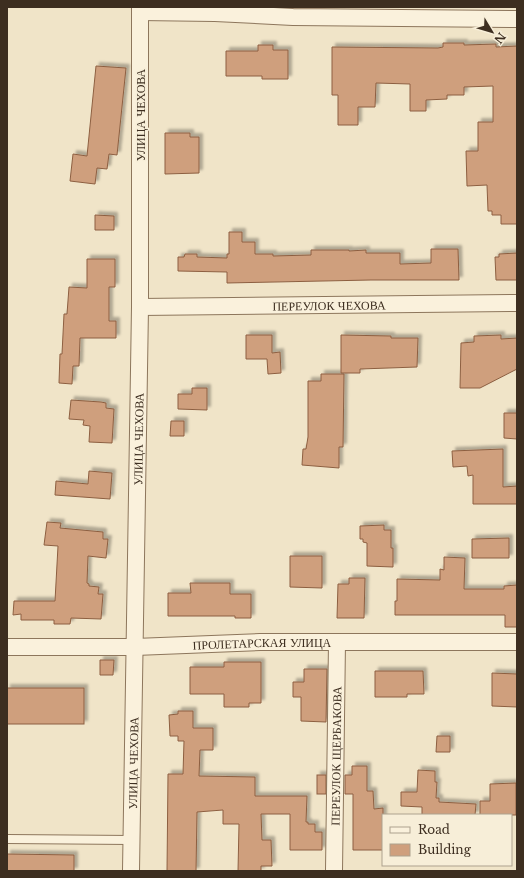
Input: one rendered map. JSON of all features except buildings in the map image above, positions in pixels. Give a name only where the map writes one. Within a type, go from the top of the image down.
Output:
[{"type":"street","points":[[140,9],[293,17],[517,19]]},
{"type":"street","name":"УЛИЦА ЧЕХОВА","points":[[131,871],[140,307],[140,9]]},
{"type":"street","name":"ПЕРЕУЛОК ЧЕХОВА","points":[[140,307],[517,303]]},
{"type":"street","name":"ПРОЛЕТАРСКАЯ УЛИЦА","points":[[7,647],[135,647],[260,642],[517,642]]},
{"type":"street","name":"ПЕРЕУЛОК ЩЕРБАКОВА","points":[[334,871],[337,642]]},
{"type":"lane","points":[[7,839],[132,840]]}]
